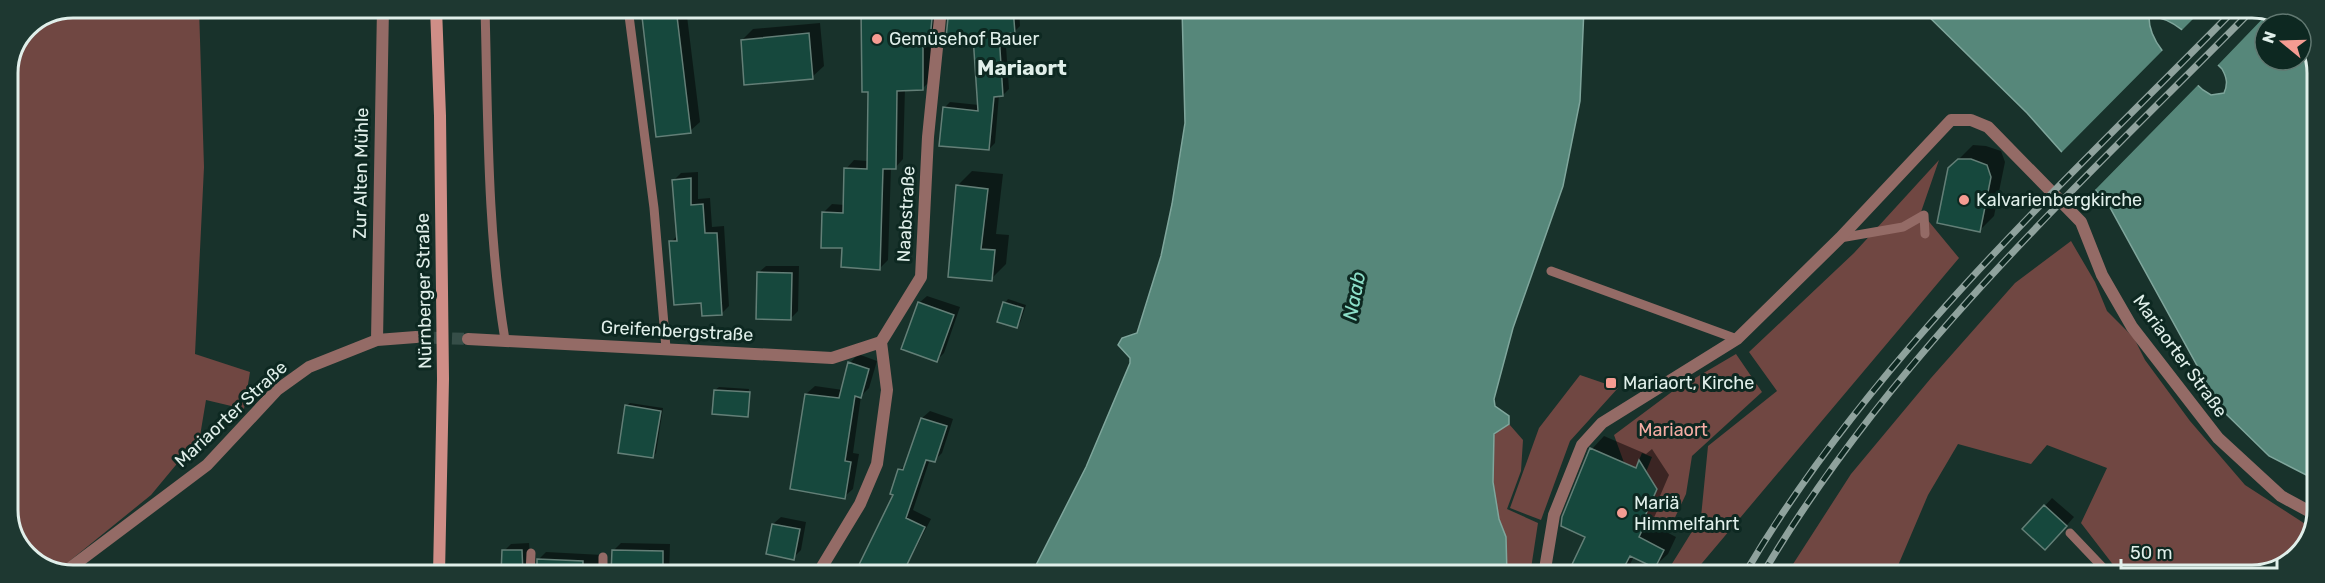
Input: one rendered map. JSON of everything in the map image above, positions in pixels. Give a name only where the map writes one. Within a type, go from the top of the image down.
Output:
[{"type":"main road","name":"Nürnberger Straße","points":[[436,18],[440,116],[442,367],[439,565]]},
{"type":"street","name":"Zur Alten Mühle","points":[[377,340],[383,18]]},
{"type":"street","name":"Naabstraße","points":[[881,342],[921,277],[928,137],[940,18]]},
{"type":"street","name":"Mariaorter Straße","points":[[1546,565],[1554,515],[1582,445],[1602,423],[1737,339],[1840,238],[1951,120],[1971,120],[1988,127],[2081,222],[2102,275],[2132,327],[2218,438],[2281,496],[2307,510]]},
{"type":"street","points":[[377,340],[416,337]]},
{"type":"street","name":"Greifenbergstraße","points":[[468,339],[832,358],[881,342]]},
{"type":"street","name":"Mariaorter Straße","points":[[74,565],[207,465],[277,390],[309,367],[377,340]]},
{"type":"street","points":[[823,565],[860,504],[877,464],[887,401],[881,342]]},
{"type":"lane","points":[[485,18],[490,182],[499,303],[505,340]]},
{"type":"lane","points":[[629,18],[654,208],[666,348]]},
{"type":"lane","points":[[1840,238],[1903,227],[1924,215],[1925,234]]},
{"type":"lane","points":[[1551,271],[1737,339]]},
{"type":"lane","points":[[2070,533],[2100,565]]},
{"type":"lane","points":[[530,565],[531,553]]},
{"type":"lane","points":[[603,557],[603,565]]},
{"type":"green space","points":[[199,18],[204,167],[195,354],[250,372],[244,409],[206,400],[200,436],[151,495],[65,564],[52,561],[39,554],[27,541],[18,514],[18,73],[19,62],[27,42],[42,27],[62,19]]},
{"type":"green space","points":[[1939,160],[1921,212],[1959,258],[1700,565],[1671,565],[1701,517],[1708,446],[1777,391],[1749,352],[1854,253]]},
{"type":"green space","points":[[2071,241],[2095,282],[2107,311],[2134,338],[2145,360],[2190,421],[2245,485],[2305,524],[2300,538],[2286,554],[2259,565],[2113,565],[2081,523],[2107,468],[2047,445],[2031,464],[1958,444],[1928,495],[1898,565],[1792,565],[1851,474],[1931,378],[2015,283]]},
{"type":"green space","name":"Mariaort","points":[[1736,354],[1762,392],[1692,456],[1686,494],[1671,526],[1642,523],[1657,489],[1646,472],[1652,457],[1642,453],[1636,467],[1626,468],[1614,435],[1673,391]]},
{"type":"green space","points":[[1580,375],[1618,388],[1570,441],[1541,520],[1510,508],[1539,428]]},
{"type":"green space","points":[[1509,424],[1523,440],[1521,471],[1507,509],[1538,523],[1532,565],[1507,565],[1506,537],[1499,519],[1493,482],[1493,436]]},
{"type":"water","name":"Naab","points":[[1182,18],[1584,18],[1580,101],[1563,186],[1513,328],[1494,399],[1495,406],[1509,416],[1509,424],[1494,434],[1493,482],[1499,519],[1506,537],[1507,565],[1036,565],[1086,467],[1130,363],[1130,358],[1118,345],[1122,338],[1137,333],[1161,256],[1185,123]]},
{"type":"water","points":[[1930,18],[2149,18],[2150,27],[2160,48],[2176,66],[2211,95],[2224,93],[2226,81],[2222,69],[2180,28],[2160,18],[2253,18],[2253,72],[2307,72],[2307,475],[2269,456],[2221,409],[2108,204],[2027,113]]},
{"type":"pier","points":[[2194,18],[2253,18],[2253,29],[2216,67],[2180,32]]},
{"type":"pier","points":[[2165,48],[2200,83],[2093,192],[2060,154]]},
{"type":"building","points":[[642,18],[677,18],[691,133],[656,137]]},
{"type":"building","points":[[861,18],[932,18],[930,40],[923,40],[923,90],[897,91],[896,169],[883,169],[880,270],[841,267],[842,248],[821,248],[822,212],[843,213],[844,168],[867,169],[868,92],[862,92]]},
{"type":"building","points":[[948,18],[1014,18],[1015,33],[999,34],[1003,96],[994,97],[989,150],[939,146],[943,107],[978,111],[973,36],[946,38]]},
{"type":"building","points":[[809,33],[813,79],[744,85],[741,40]]},
{"type":"building","name":"Kalvarienbergkirche","points":[[1958,159],[1971,159],[1987,165],[1991,177],[1980,232],[1937,223],[1948,168]]},
{"type":"building","points":[[691,178],[691,205],[703,204],[705,233],[717,233],[722,315],[702,316],[701,303],[674,305],[669,241],[677,241],[672,180]]},
{"type":"building","points":[[956,185],[988,189],[981,249],[995,250],[992,281],[948,277]]},
{"type":"building","points":[[757,272],[792,273],[791,320],[756,319]]},
{"type":"building","points":[[918,302],[954,315],[937,362],[901,349]]},
{"type":"building","points":[[1003,302],[1023,308],[1017,328],[997,322]]},
{"type":"building","points":[[848,362],[869,369],[861,398],[855,396],[845,461],[851,462],[845,499],[790,489],[805,394],[839,398]]},
{"type":"building","points":[[714,390],[750,392],[748,417],[712,414]]},
{"type":"building","points":[[625,405],[661,411],[653,458],[618,453]]},
{"type":"building","points":[[921,418],[947,426],[935,462],[926,460],[906,518],[925,527],[907,565],[859,565],[893,495],[890,494],[898,469],[903,470]]},
{"type":"building","points":[[1590,448],[1636,468],[1639,460],[1657,489],[1642,523],[1645,524],[1639,537],[1664,550],[1656,565],[1649,565],[1630,556],[1625,565],[1572,565],[1585,537],[1561,526],[1562,517]]},
{"type":"building","points":[[2044,505],[2067,526],[2045,550],[2022,529]]},
{"type":"building","points":[[772,524],[800,529],[794,560],[766,554]]},
{"type":"building","points":[[502,550],[522,550],[523,565],[501,565]]},
{"type":"building","points":[[612,550],[663,551],[663,565],[611,565]]},
{"type":"building","points":[[537,559],[583,561],[583,565],[537,565]]},
{"type":"tunnel","points":[[416,337],[468,339]]},
{"type":"railway","points":[[1750,565],[1794,496],[1849,421],[1909,348],[2037,209],[2226,18]]},
{"type":"railway","points":[[1768,565],[1812,496],[1868,420],[1927,348],[2054,209],[2244,18]]},
{"type":"place","name":"Gemüsehof Bauer","points":[[877,39]]},
{"type":"place","name":"Kalvarienbergkirche","points":[[1964,200]]},
{"type":"place","name":"Mariaort, Kirche","points":[[1611,383]]},
{"type":"place","name":"Mariä Himmelfahrt","points":[[1622,513]]},
{"type":"district","name":"Mariaort","points":[[1022,67]]}]
